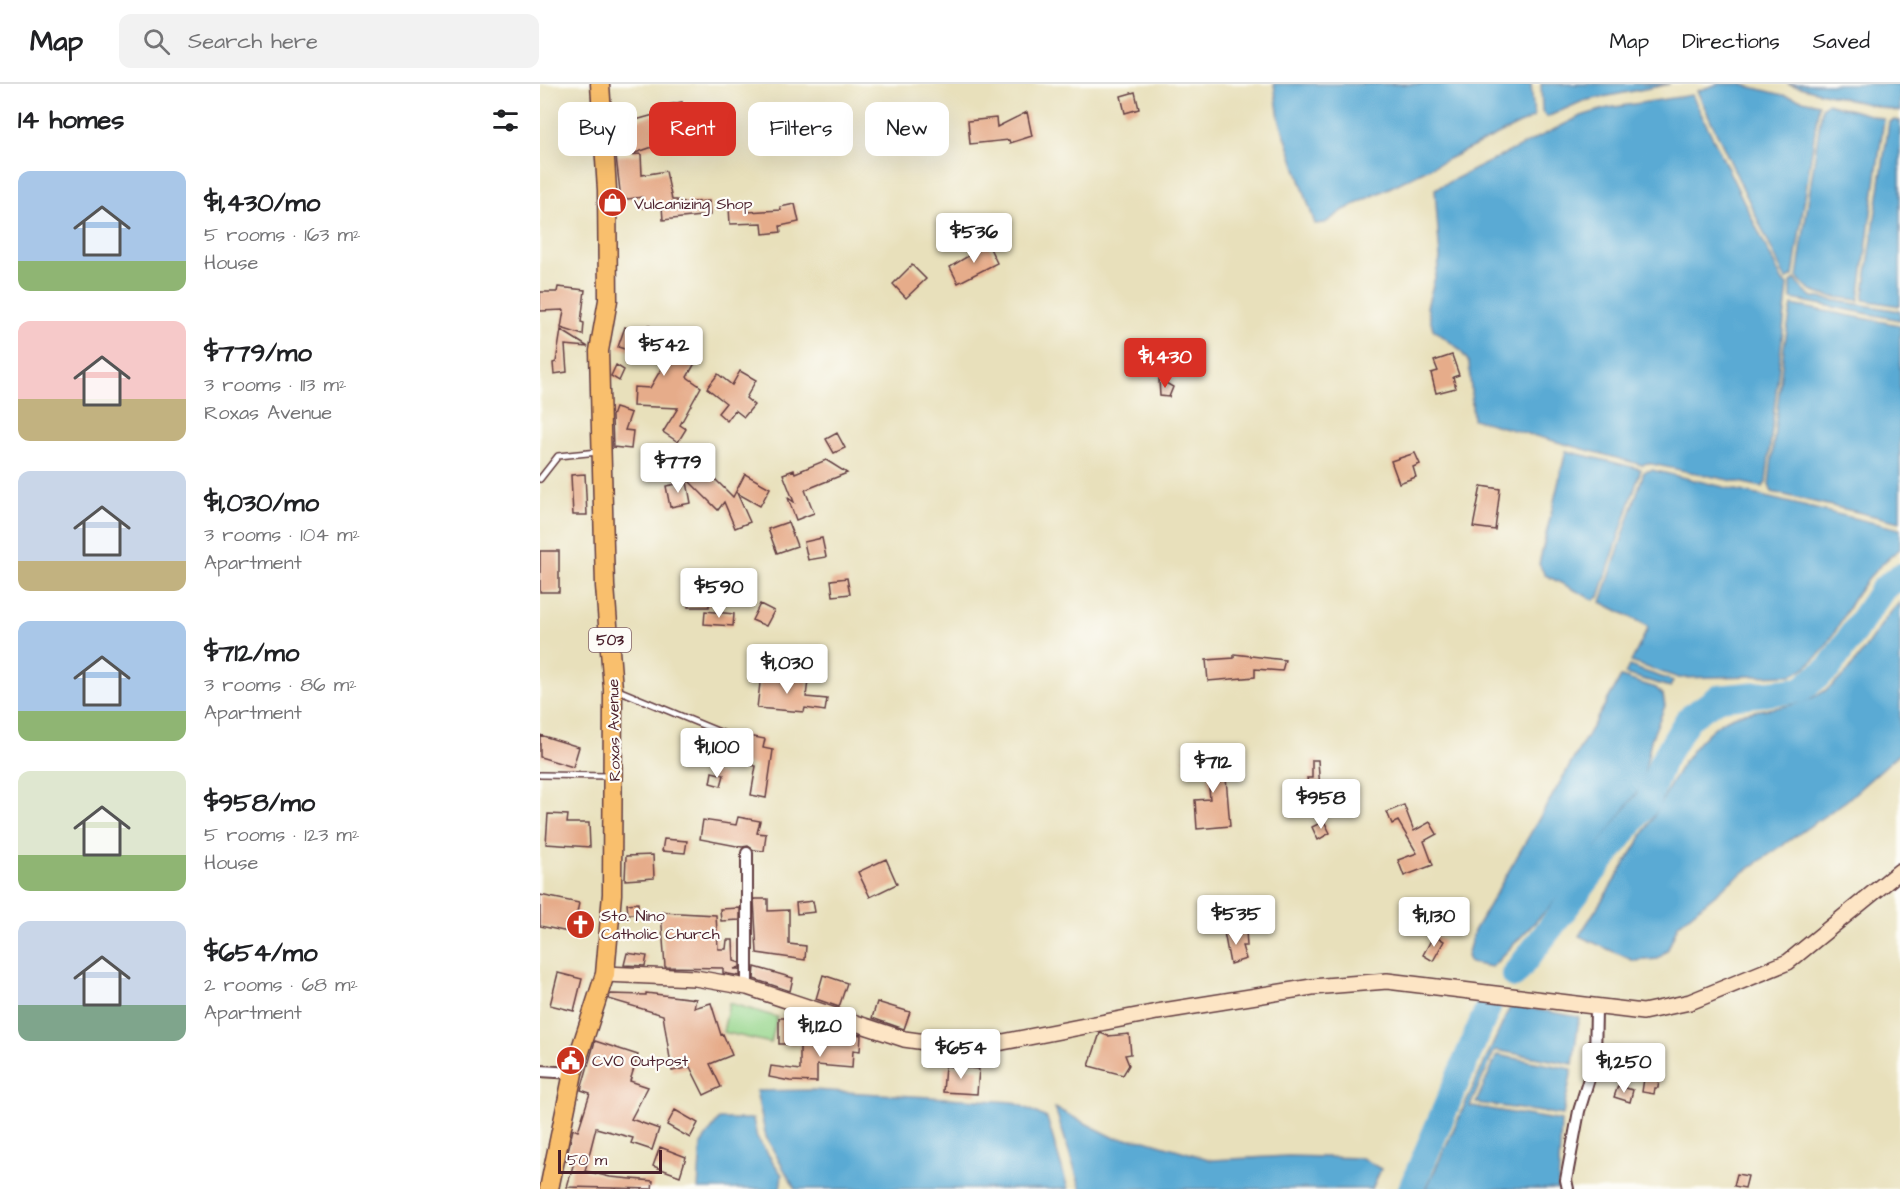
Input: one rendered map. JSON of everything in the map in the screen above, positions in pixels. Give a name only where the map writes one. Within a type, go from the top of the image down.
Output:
[{"type":"main road","name":"Roxas Avenue","points":[[549,1189],[573,1073],[605,974],[612,894],[614,689],[605,586],[599,351],[608,300],[608,244],[600,84]]},
{"type":"street","points":[[747,853],[747,987]]},
{"type":"street","points":[[605,974],[695,978],[747,987],[904,1039],[961,1047],[1003,1042],[1157,1012],[1312,987],[1387,981],[1596,1009],[1643,1012],[1664,1009],[1756,977],[1788,962],[1816,942],[1900,871]]},
{"type":"street","points":[[1568,1189],[1566,1180],[1579,1111],[1595,1059],[1596,1009]]},
{"type":"street","points":[[540,1071],[573,1073]]},
{"type":"lane","points":[[540,479],[558,456],[603,452]]},
{"type":"lane","points":[[614,689],[727,735]]},
{"type":"lane","points":[[540,775],[614,776]]},
{"type":"green space","points":[[729,1003],[777,1017],[771,1043],[723,1032]]},
{"type":"water","points":[[1274,84],[1531,84],[1534,117],[1344,210],[1325,223],[1315,224],[1279,118]]},
{"type":"water","points":[[1541,84],[1670,84],[1583,101],[1547,117],[1542,111]]},
{"type":"water","points":[[1718,84],[1739,84],[1819,104],[1793,276],[1786,280],[1697,91]]},
{"type":"water","points":[[1787,84],[1900,84],[1900,112],[1888,109]]},
{"type":"water","points":[[1692,95],[1783,282],[1788,285],[1766,483],[1762,487],[1647,463],[1642,465],[1473,419],[1469,362],[1458,348],[1433,329],[1427,307],[1440,259],[1435,189],[1581,116],[1608,108]]},
{"type":"water","points":[[1827,103],[1884,119],[1859,300],[1817,293],[1797,277],[1822,108]]},
{"type":"water","points":[[1900,121],[1900,306],[1863,300],[1889,122]]},
{"type":"water","points":[[1795,279],[1805,292],[1813,297],[1900,311],[1900,320],[1791,299],[1791,283]]},
{"type":"water","points":[[1792,305],[1900,325],[1900,522],[1772,492],[1769,485],[1784,347]]},
{"type":"water","points":[[1566,451],[1641,469],[1599,597],[1594,600],[1545,575],[1539,564]]},
{"type":"water","points":[[1652,470],[1900,529],[1900,549],[1867,580],[1831,639],[1814,660],[1804,668],[1792,675],[1679,678],[1631,662],[1648,628],[1601,602],[1644,472]]},
{"type":"water","points":[[1900,602],[1900,753],[1846,801],[1734,879],[1678,925],[1668,949],[1658,959],[1634,961],[1579,936],[1637,844],[1684,762],[1704,737],[1716,726],[1736,715],[1796,704],[1824,692],[1838,681],[1860,656]]},
{"type":"water","points":[[1629,666],[1673,681],[1670,687],[1625,674]]},
{"type":"water","points":[[1621,677],[1656,688],[1663,695],[1665,706],[1651,740],[1642,786],[1565,891],[1492,967],[1470,963],[1467,956],[1474,931]]},
{"type":"water","points":[[1511,1005],[1579,1017],[1573,1064],[1495,1050],[1470,1106],[1561,1121],[1558,1189],[1426,1189]]},
{"type":"water","points":[[1497,1055],[1572,1069],[1563,1115],[1476,1103]]},
{"type":"water","points":[[812,1090],[1013,1102],[1047,1118],[1068,1189],[795,1189],[766,1137],[756,1091]]},
{"type":"water","points":[[1055,1108],[1115,1138],[1145,1140],[1212,1160],[1288,1156],[1362,1158],[1381,1169],[1372,1189],[1081,1189]]},
{"type":"water","points":[[719,1119],[753,1119],[757,1138],[782,1175],[780,1189],[698,1189],[701,1144]]},
{"type":"building","points":[[1135,92],[1139,109],[1125,113],[1121,96]]},
{"type":"building","points":[[1027,112],[1032,136],[1010,143],[1009,140],[970,144],[968,121],[996,118],[997,127]]},
{"type":"building","points":[[649,116],[649,148],[637,152],[637,120]]},
{"type":"building","points":[[641,154],[642,175],[666,171],[672,200],[677,200],[677,203],[709,201],[710,215],[663,220],[662,206],[643,208],[642,197],[621,200],[616,156]]},
{"type":"building","points":[[795,204],[799,222],[780,226],[781,232],[763,234],[762,223],[730,224],[729,207],[747,206],[748,212],[781,210],[780,207]]},
{"type":"building","points":[[988,244],[997,263],[958,283],[950,267]]},
{"type":"building","points":[[912,265],[926,279],[906,298],[893,284]]},
{"type":"building","points":[[558,287],[585,290],[581,322],[584,323],[583,335],[561,328],[564,310],[540,311],[540,292],[557,292]]},
{"type":"building","points":[[648,325],[664,335],[662,339],[698,358],[687,377],[701,387],[680,425],[686,429],[678,442],[663,432],[678,408],[633,406],[634,387],[650,388],[667,359],[650,357],[618,347],[625,327],[643,333]]},
{"type":"building","points":[[561,330],[588,347],[565,345],[567,372],[554,374],[553,363],[556,362]]},
{"type":"building","points":[[1452,355],[1459,375],[1453,377],[1456,388],[1436,393],[1431,373],[1438,371],[1434,361]]},
{"type":"building","points":[[616,365],[624,370],[619,381],[611,376]]},
{"type":"building","points":[[740,371],[756,380],[746,398],[754,405],[744,417],[735,410],[727,421],[718,413],[726,403],[707,388],[718,374],[732,385]]},
{"type":"building","points":[[1159,379],[1173,387],[1169,397],[1160,396]]},
{"type":"building","points":[[615,408],[631,413],[625,430],[633,431],[631,449],[613,447],[612,416]]},
{"type":"building","points":[[837,433],[845,448],[834,453],[826,439]]},
{"type":"building","points":[[669,446],[702,466],[733,497],[745,474],[770,488],[760,506],[737,493],[750,522],[735,528],[724,502],[718,510],[689,481],[658,461]]},
{"type":"building","points":[[1415,453],[1420,464],[1413,467],[1416,477],[1399,483],[1391,461]]},
{"type":"building","points":[[826,460],[847,473],[805,490],[814,513],[796,520],[788,498],[794,502],[783,474],[794,470],[795,473]]},
{"type":"building","points":[[585,474],[587,515],[573,515],[571,475]]},
{"type":"building","points":[[687,482],[691,503],[670,507],[666,486]]},
{"type":"building","points":[[1481,486],[1500,489],[1495,530],[1473,527]]},
{"type":"building","points":[[788,522],[797,546],[777,553],[768,529]]},
{"type":"building","points":[[822,538],[826,557],[808,560],[804,542]]},
{"type":"building","points":[[540,551],[559,551],[559,592],[540,592]]},
{"type":"building","points":[[847,578],[850,594],[833,596],[831,580]]},
{"type":"building","points":[[688,596],[709,596],[709,607],[688,607]]},
{"type":"building","points":[[760,604],[774,611],[766,626],[752,620]]},
{"type":"building","points":[[705,611],[734,614],[733,626],[704,624]]},
{"type":"building","points":[[1234,654],[1285,660],[1282,671],[1255,669],[1255,677],[1208,681],[1206,660],[1234,658]]},
{"type":"building","points":[[761,675],[808,680],[806,697],[827,699],[825,711],[805,708],[804,712],[757,708]]},
{"type":"building","points":[[738,734],[765,739],[763,748],[773,750],[766,798],[751,795],[756,766],[732,761]]},
{"type":"building","points":[[540,735],[579,747],[573,767],[540,757]]},
{"type":"building","points":[[1224,754],[1230,826],[1197,829],[1195,800],[1210,799],[1207,766],[1182,758]]},
{"type":"building","points":[[1312,760],[1318,760],[1321,806],[1311,806],[1311,789],[1309,790],[1307,778],[1312,778]]},
{"type":"building","points":[[712,772],[724,775],[721,786],[710,783]]},
{"type":"building","points":[[1404,805],[1414,831],[1430,822],[1437,834],[1424,841],[1433,865],[1404,876],[1398,860],[1417,853],[1398,821],[1392,824],[1387,812]]},
{"type":"building","points":[[548,814],[568,815],[567,823],[589,823],[590,847],[546,844]]},
{"type":"building","points":[[738,817],[760,821],[757,833],[766,834],[764,851],[754,850],[748,846],[742,847],[700,839],[703,820],[736,825]]},
{"type":"building","points":[[1324,821],[1330,833],[1318,840],[1312,827]]},
{"type":"building","points":[[664,839],[687,841],[685,853],[662,851]]},
{"type":"building","points":[[653,855],[654,878],[625,880],[626,856]]},
{"type":"building","points":[[886,859],[897,884],[870,897],[858,872]]},
{"type":"building","points":[[540,895],[579,903],[573,933],[540,926]]},
{"type":"building","points":[[754,899],[768,899],[768,911],[789,910],[789,944],[806,946],[805,960],[757,953]]},
{"type":"building","points":[[813,901],[815,912],[797,914],[796,903]]},
{"type":"building","points":[[638,903],[639,914],[628,914],[627,904]]},
{"type":"building","points":[[740,908],[740,920],[721,921],[720,909]]},
{"type":"building","points":[[661,912],[716,915],[718,949],[726,949],[727,940],[733,940],[734,961],[740,963],[740,967],[734,969],[740,969],[740,976],[723,973],[723,968],[665,967]]},
{"type":"building","points":[[1246,931],[1247,946],[1242,946],[1246,959],[1230,964],[1224,932]]},
{"type":"building","points":[[1434,935],[1444,941],[1433,961],[1423,955]]},
{"type":"building","points":[[627,953],[647,956],[645,966],[624,965]]},
{"type":"building","points":[[755,967],[793,978],[790,991],[754,979]]},
{"type":"building","points":[[558,973],[582,979],[574,1011],[550,1005]]},
{"type":"building","points":[[823,975],[847,983],[839,1007],[816,999]]},
{"type":"building","points":[[646,993],[696,999],[694,1008],[711,1003],[721,1035],[723,1034],[732,1055],[710,1064],[721,1087],[704,1095],[690,1067],[672,1071],[663,1015],[609,999],[610,994],[646,995]]},
{"type":"building","points":[[877,1002],[910,1012],[904,1029],[872,1018]]},
{"type":"building","points":[[779,1018],[797,1018],[797,1044],[779,1044]]},
{"type":"building","points":[[840,1032],[861,1035],[860,1051],[853,1050],[852,1068],[817,1065],[817,1082],[790,1081],[769,1077],[771,1066],[800,1070],[800,1041],[840,1039]]},
{"type":"building","points":[[1100,1033],[1108,1036],[1129,1034],[1131,1054],[1125,1055],[1129,1065],[1123,1075],[1089,1066]]},
{"type":"building","points":[[595,1041],[638,1055],[630,1081],[648,1087],[631,1119],[659,1129],[652,1150],[631,1143],[633,1138],[596,1128],[585,1171],[610,1177],[653,1181],[652,1189],[567,1187],[574,1162],[566,1160],[573,1129],[578,1131],[590,1093],[581,1090]]},
{"type":"building","points":[[1647,1059],[1661,1060],[1658,1088],[1655,1088],[1654,1094],[1642,1092]]},
{"type":"building","points":[[945,1066],[979,1069],[977,1094],[943,1092]]},
{"type":"building","points":[[1618,1086],[1633,1090],[1630,1102],[1614,1097]]},
{"type":"building","points":[[675,1110],[698,1123],[690,1138],[667,1125]]},
{"type":"building","points":[[660,1147],[686,1157],[680,1176],[653,1166]]},
{"type":"building","points":[[1737,1174],[1748,1176],[1745,1188],[1734,1186]]},
{"type":"waterway","points":[[1514,975],[1648,801],[1662,762],[1688,719],[1718,698],[1800,690],[1829,668],[1883,589],[1900,576]]},
{"type":"waterway","points":[[1411,1189],[1488,1008]]},
{"type":"place","name":"Vulcanizing Shop","points":[[613,203]]},
{"type":"place","name":"Sto. Nino Catholic Church","points":[[580,924]]},
{"type":"place","name":"CVO Outpost","points":[[571,1060]]}]
